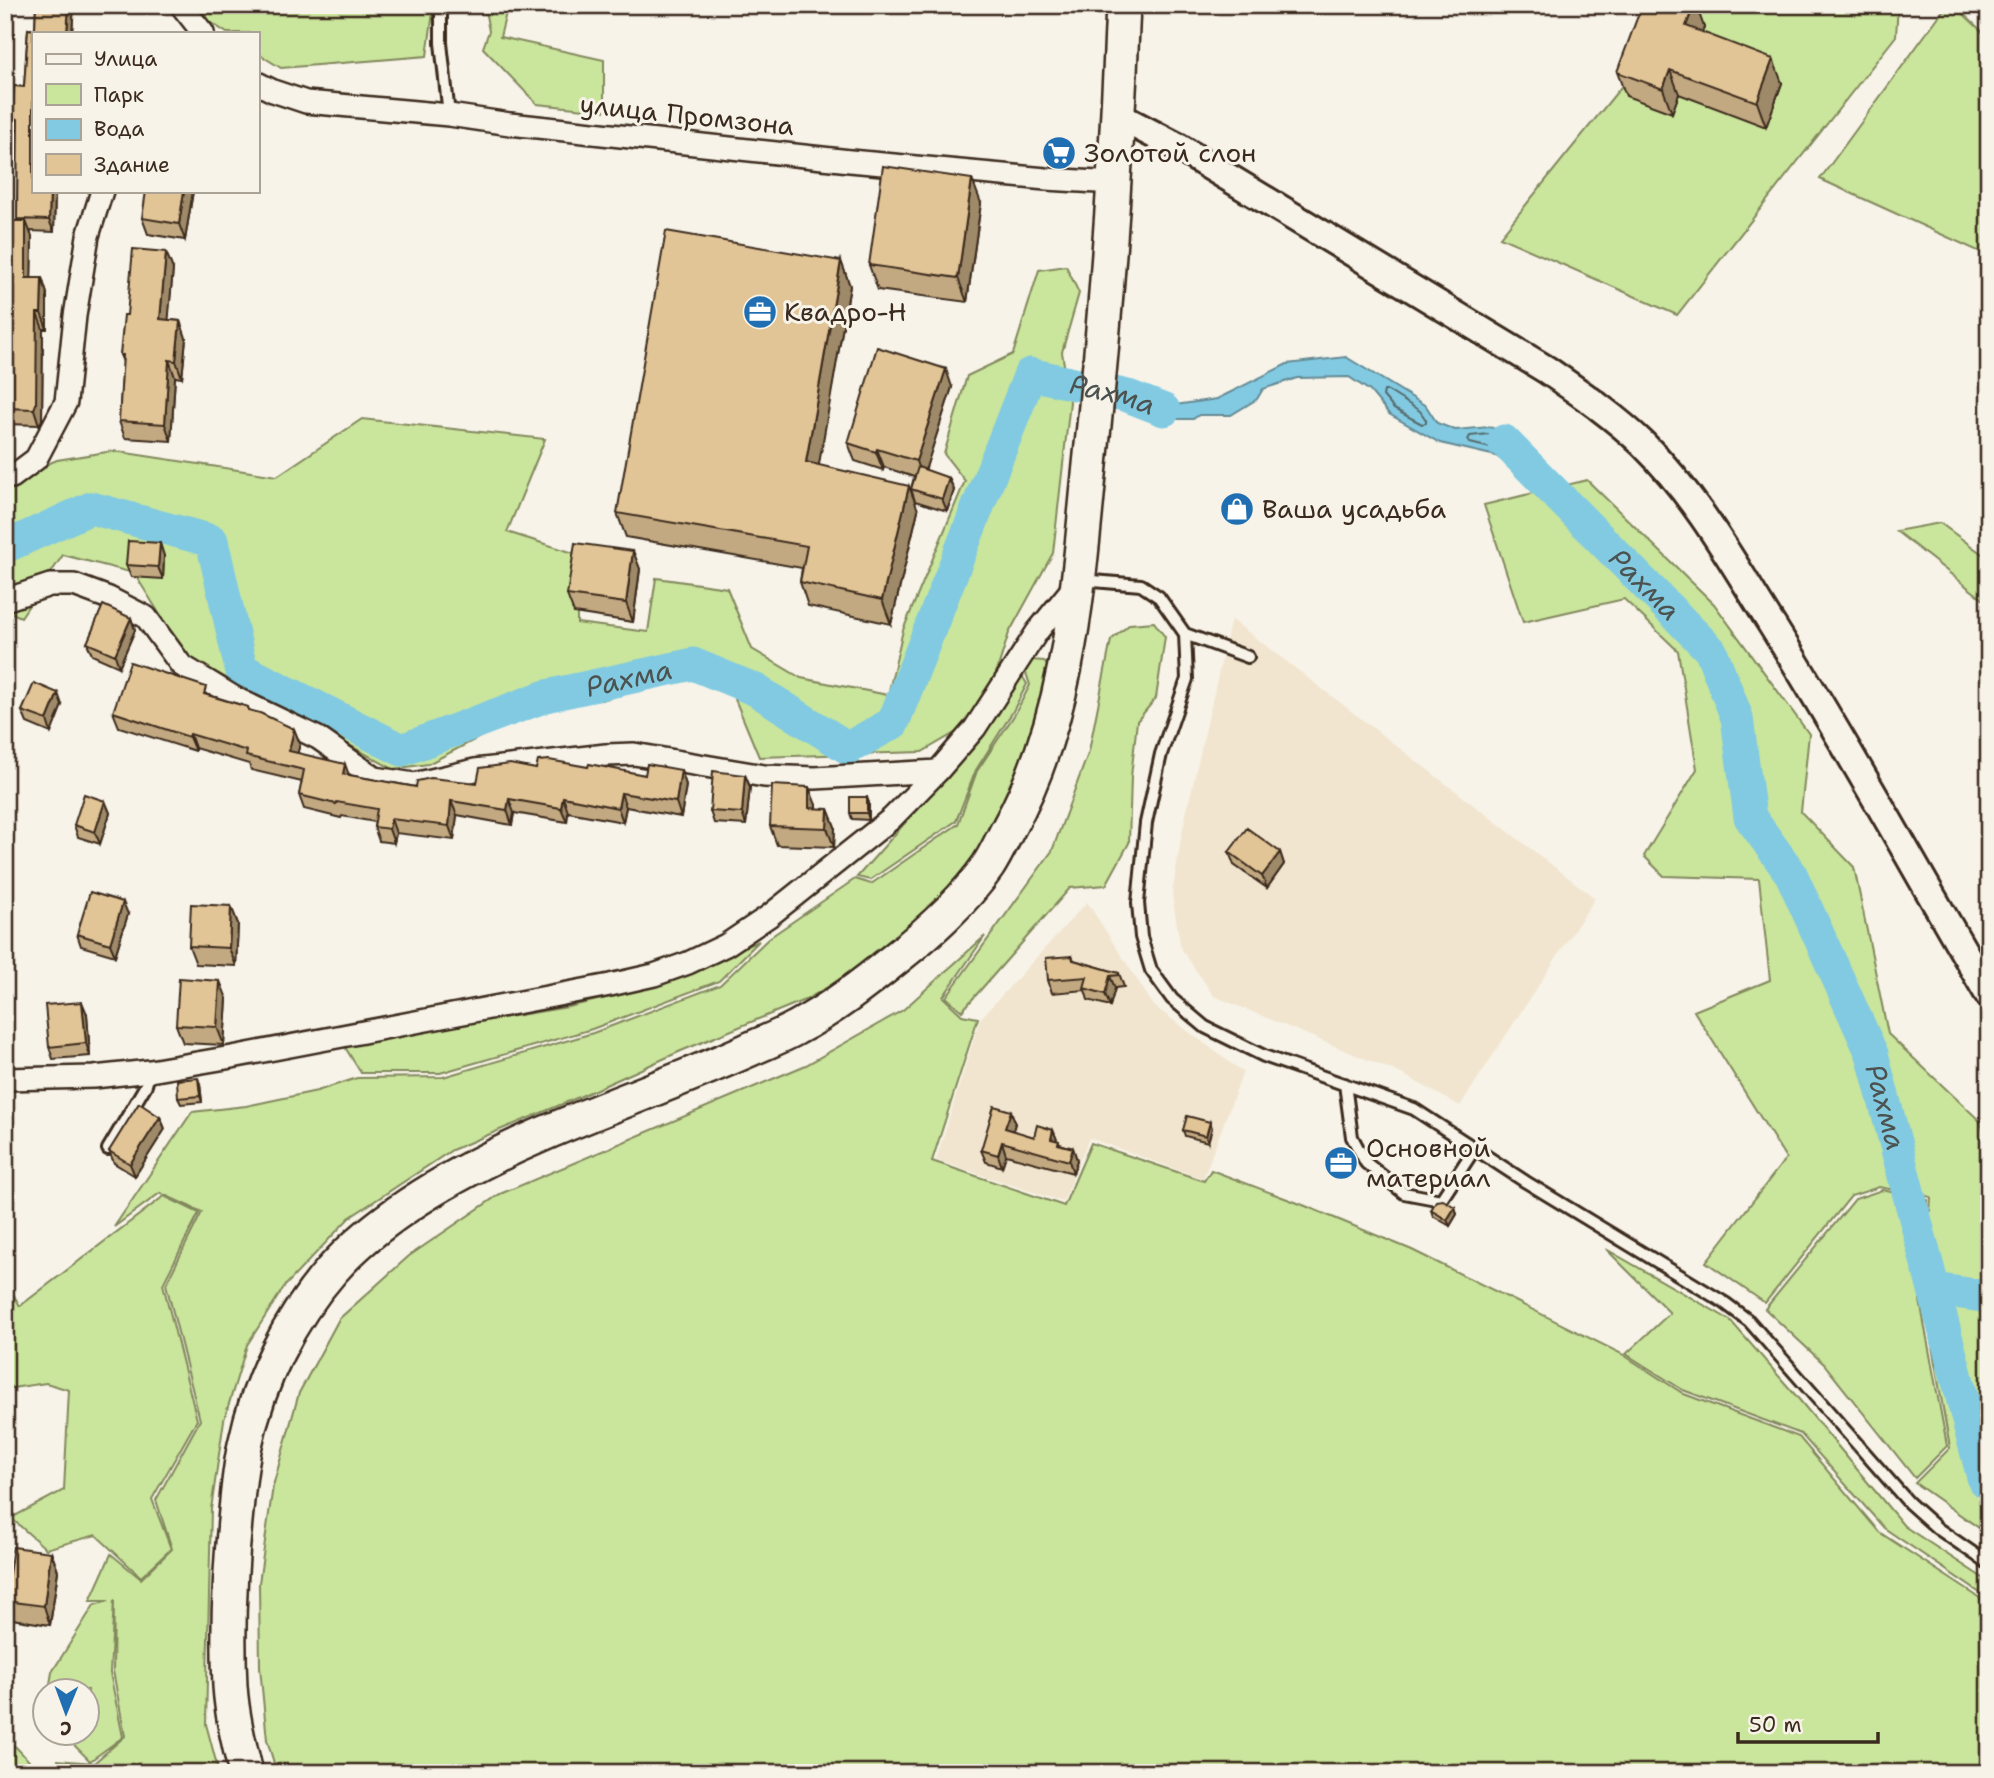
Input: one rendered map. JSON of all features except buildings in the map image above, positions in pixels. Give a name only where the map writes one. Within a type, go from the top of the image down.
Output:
[{"type":"main road","points":[[246,1773],[236,1733],[230,1689],[229,1618],[238,1488],[245,1443],[260,1392],[282,1342],[308,1300],[344,1258],[426,1193],[540,1135],[701,1071],[797,1028],[854,992],[943,918],[989,864],[1020,808],[1054,720],[1064,676],[1079,580],[1115,183],[1123,5]]},
{"type":"street","points":[[181,5],[202,32]]},
{"type":"street","name":"улица Промзона","points":[[259,84],[306,102],[449,115],[850,161],[1115,183]]},
{"type":"street","points":[[1118,117],[1178,147],[1547,370],[1603,410],[1643,444],[1689,497],[1729,556],[1795,662],[1989,995]]},
{"type":"street","points":[[12,477],[36,459],[66,402],[75,316],[88,236],[102,192]]},
{"type":"street","points":[[5,1079],[94,1077],[232,1058],[610,985],[688,963],[726,945],[769,916],[891,819],[975,728],[1037,632],[1079,580]]},
{"type":"street","points":[[5,600],[50,586],[74,585],[109,598],[146,617],[181,665],[235,698],[318,738],[375,778],[414,785],[475,770],[634,754],[764,776],[815,778],[937,771]]},
{"type":"lane","points":[[441,5],[441,43],[449,115]]},
{"type":"lane","points":[[1079,580],[1141,585],[1159,597],[1185,634],[1187,679],[1161,754],[1146,822],[1138,903],[1141,937],[1151,971],[1172,999],[1206,1027],[1264,1056],[1414,1108],[1538,1189],[1725,1303],[1749,1321],[1909,1503],[1937,1528],[1989,1564]]},
{"type":"lane","points":[[1185,634],[1248,657]]},
{"type":"lane","points":[[108,1149],[146,1085],[150,1071]]},
{"type":"lane","points":[[1345,1084],[1352,1137],[1366,1163],[1404,1193],[1441,1200],[1475,1148]]},
{"type":"shaded area","points":[[1231,619],[1595,898],[1460,1106],[1402,1074],[1214,996],[1181,949],[1172,895],[1182,832]]},
{"type":"shaded area","points":[[1087,902],[1154,1006],[1243,1072],[1203,1179],[1089,1138],[1063,1202],[936,1160],[980,1019]]},
{"type":"green space","points":[[197,5],[434,5],[427,56],[281,68],[259,54],[259,32],[225,32],[204,18]]},
{"type":"green space","points":[[484,5],[508,5],[500,37],[604,60],[604,111],[537,104],[483,48],[489,31]]},
{"type":"green space","points":[[1687,5],[1898,5],[1896,36],[1677,315],[1500,237]]},
{"type":"green space","points":[[1947,5],[1954,5],[1989,38],[1989,256],[1820,179]]},
{"type":"green space","points":[[1066,266],[1079,293],[1062,352],[1070,402],[1053,553],[1009,633],[982,717],[922,752],[759,757],[720,663],[602,700],[546,703],[428,764],[393,769],[186,656],[134,573],[63,555],[21,617],[5,610],[5,482],[57,460],[113,451],[277,476],[362,419],[545,439],[507,532],[577,554],[577,623],[648,632],[656,578],[727,588],[752,649],[801,678],[888,695],[903,630],[965,481],[944,454],[967,376],[1013,354],[1039,270]]},
{"type":"green space","points":[[1587,480],[1714,604],[1809,734],[1801,812],[1854,867],[1888,1034],[1980,1121],[1989,1145],[1989,1535],[1915,1483],[1950,1448],[1924,1301],[1931,1197],[1879,1187],[1851,1196],[1765,1303],[1706,1262],[1786,1158],[1694,1011],[1770,980],[1759,879],[1664,876],[1644,856],[1697,769],[1678,651],[1624,599],[1523,622],[1484,505]]},
{"type":"green space","points":[[1940,523],[1989,559],[1989,604],[1896,531]]},
{"type":"green space","points":[[1154,622],[1165,637],[1156,698],[1137,721],[1131,777],[1129,843],[1106,885],[1070,888],[962,1011],[946,997],[1052,851],[1089,751],[1111,640],[1130,624]]},
{"type":"green space","points":[[1031,660],[1044,661],[1052,674],[1050,692],[990,845],[944,905],[886,953],[807,999],[452,1150],[349,1218],[284,1287],[247,1345],[224,1420],[211,1509],[206,1724],[219,1773],[61,1773],[58,1760],[94,1763],[125,1736],[113,1671],[114,1600],[110,1673],[123,1737],[90,1761],[75,1746],[102,1746],[102,1676],[51,1676],[52,1672],[94,1605],[109,1601],[90,1601],[111,1554],[141,1579],[172,1549],[156,1500],[200,1420],[166,1284],[202,1212],[160,1193],[114,1227],[192,1112],[246,1106],[317,1091],[357,1078],[443,1077],[593,1033],[720,985],[769,938],[855,879],[871,884],[958,824],[977,771],[1015,714],[1030,685],[1025,670]]},
{"type":"green space","points":[[1021,674],[1027,684],[976,770],[956,821],[870,880],[857,877],[975,744]]},
{"type":"green space","points":[[985,936],[943,997],[962,1015],[978,1018],[932,1161],[1064,1206],[1091,1143],[1204,1181],[1211,1170],[1412,1250],[1622,1354],[1684,1394],[1799,1437],[1879,1532],[1989,1604],[1989,1773],[277,1773],[267,1740],[260,1667],[259,1583],[273,1486],[299,1393],[339,1319],[409,1256],[500,1194],[806,1065],[903,1010]]},
{"type":"green space","points":[[759,941],[719,981],[592,1029],[440,1073],[361,1073],[343,1044],[568,1007],[648,988]]},
{"type":"green space","points":[[1882,1190],[1928,1200],[1920,1301],[1947,1446],[1915,1478],[1824,1364],[1765,1309],[1855,1199]]},
{"type":"green space","points":[[164,1196],[199,1213],[163,1284],[197,1420],[152,1499],[171,1549],[141,1577],[96,1535],[46,1549],[11,1518],[64,1490],[69,1390],[46,1383],[5,1389],[5,1280],[20,1306]]},
{"type":"green space","points":[[1606,1249],[1730,1320],[1904,1526],[1989,1582],[1989,1599],[1884,1528],[1801,1434],[1683,1390],[1626,1354],[1670,1313]]},
{"type":"green space","points":[[5,1741],[16,1747],[40,1773],[5,1773]]},
{"type":"water","points":[[1346,357],[1426,406],[1437,423],[1455,430],[1490,427],[1510,435],[1541,464],[1531,481],[1496,456],[1440,443],[1389,414],[1370,391],[1349,377],[1297,378],[1263,389],[1257,399],[1231,415],[1159,419],[1136,405],[1122,403],[1124,386],[1175,405],[1217,399],[1287,364]]},
{"type":"waterway","name":"Рахма","points":[[5,547],[91,508],[212,541],[241,669],[402,750],[546,696],[693,664],[756,690],[848,748],[893,723],[1030,374],[1128,396],[1164,410]]},
{"type":"waterway","name":"Рахма","points":[[1504,441],[1711,651],[1737,718],[1750,817],[1791,874],[1872,1054],[1984,1481],[1989,1481]]},
{"type":"waterway","points":[[1934,1289],[1989,1297]]},
{"type":"place","name":"Золотой слон","points":[[1059,153]]},
{"type":"place","name":"Квадро-Н","points":[[760,312]]},
{"type":"place","name":"Ваша усадьба","points":[[1237,509]]},
{"type":"place","name":"Основной материал","points":[[1341,1163]]}]
